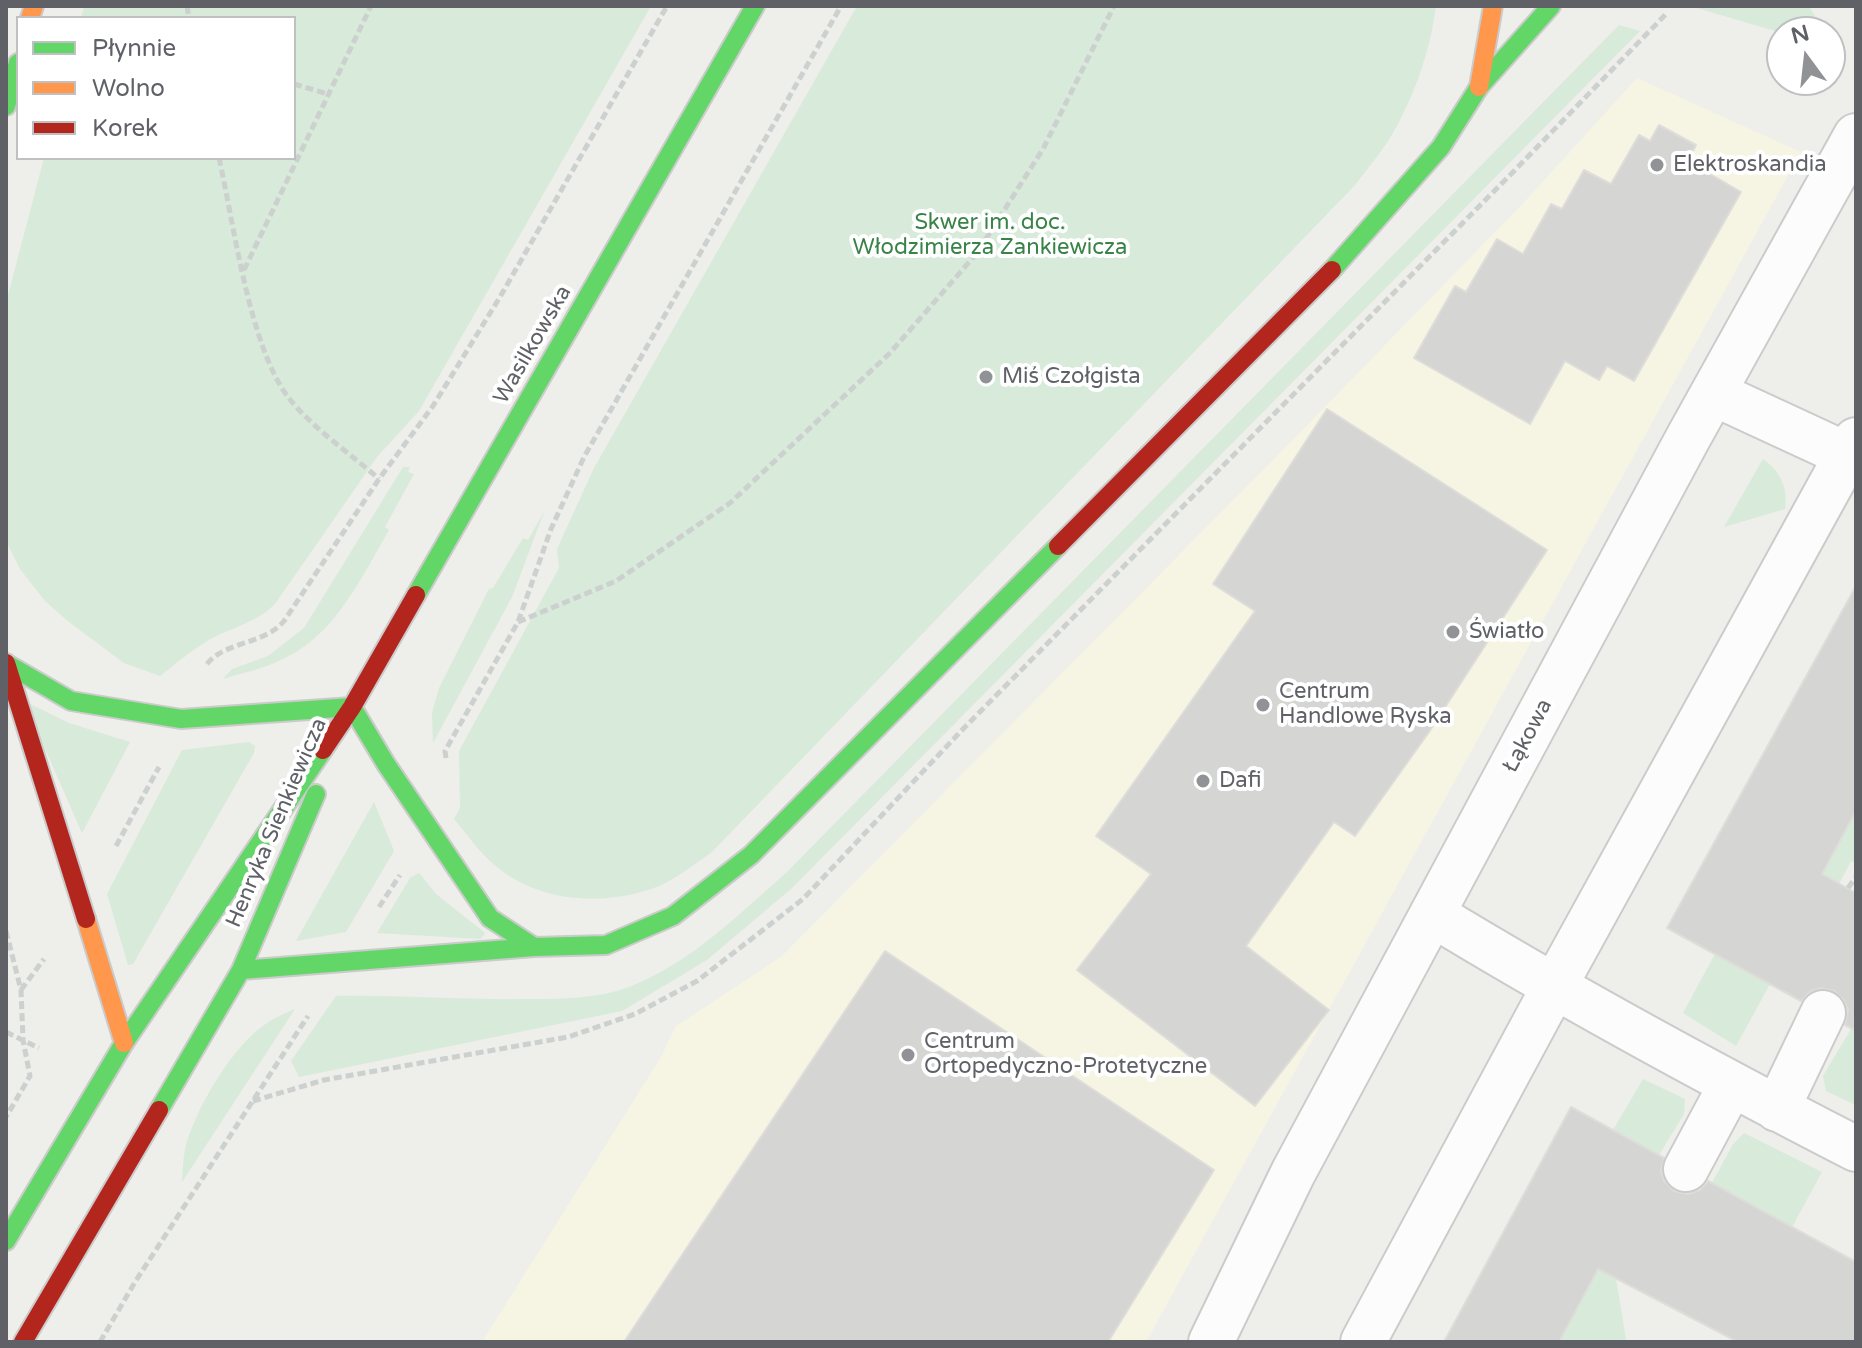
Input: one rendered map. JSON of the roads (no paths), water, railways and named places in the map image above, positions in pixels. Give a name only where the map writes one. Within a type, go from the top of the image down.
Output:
[{"type":"main road","name":"Wasilkowska","points":[[352,707],[755,6]]},
{"type":"main road","points":[[1479,87],[1493,6]]},
{"type":"main road","points":[[241,970],[534,947],[606,945],[673,916],[751,855],[1355,247],[1441,147],[1479,87],[1551,6]]},
{"type":"main road","points":[[6,106],[16,70]]},
{"type":"main road","points":[[6,664],[71,701],[181,719],[352,707],[386,764],[490,918],[534,947]]},
{"type":"main road","points":[[6,664],[124,1043]]},
{"type":"main road","name":"Henryka Sienkiewicza","points":[[23,1342],[241,970],[352,707]]},
{"type":"main road","name":"Henryka Sienkiewicza","points":[[6,1241],[124,1043],[352,707]]},
{"type":"street","name":"Łąkowa","points":[[1211,1342],[1293,1173],[1713,393],[1856,136]]},
{"type":"street","points":[[1363,1342],[1554,987],[1852,448],[1713,393]]},
{"type":"street","points":[[1432,914],[1554,987],[1731,1085],[1856,1149]]},
{"type":"street","points":[[1777,1109],[1823,1013]]},
{"type":"street","points":[[1686,1169],[1731,1085]]},
{"type":"place","name":"Elektroskandia","points":[[1657,165]]},
{"type":"place","name":"Miś Czołgista","points":[[986,377]]},
{"type":"place","name":"Światło","points":[[1453,632]]},
{"type":"place","name":"Centrum Handlowe Ryska","points":[[1263,705]]},
{"type":"place","name":"Dafi","points":[[1203,781]]},
{"type":"place","name":"Centrum Ortopedyczno-Protetyczne","points":[[908,1055]]},
{"type":"park label","name":"Skwer im. doc. Włodzimierza Zankiewicza","points":[[990,236]]}]
